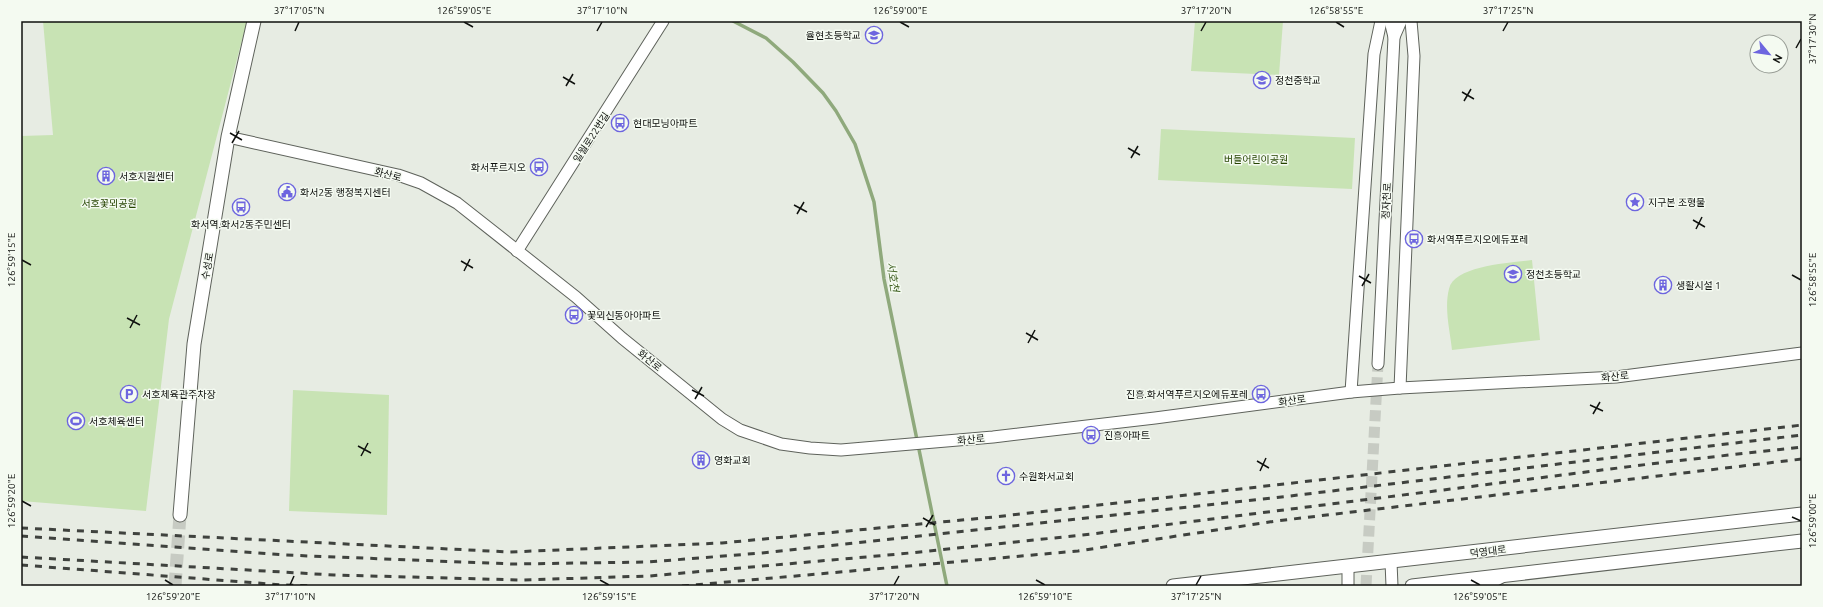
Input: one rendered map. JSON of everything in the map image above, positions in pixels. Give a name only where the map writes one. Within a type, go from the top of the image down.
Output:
[{"type":"main road","name":"수성로","points":[[180,515],[194,344],[228,137],[254,21]]},
{"type":"main road","name":"덕영대로","points":[[1173,586],[1802,514]]},
{"type":"main road","points":[[1412,586],[1802,541]]},
{"type":"street","name":"일월로22번길","points":[[517,251],[663,21]]},
{"type":"street","points":[[1351,392],[1374,54],[1381,21]]},
{"type":"street","name":"정자천로","points":[[1378,364],[1394,37],[1390,21]]},
{"type":"street","name":"정자천로","points":[[1394,37],[1402,21]]},
{"type":"street","points":[[1400,388],[1414,56],[1411,21]]},
{"type":"street","name":"화산로","points":[[228,137],[398,175],[421,183],[457,203],[576,297],[622,338],[722,419],[740,430],[781,444],[810,448],[841,450],[979,438],[1155,418],[1351,392],[1400,388],[1616,377],[1802,353]]},
{"type":"street","points":[[1391,562],[1392,586]]},
{"type":"street","points":[[1348,566],[1348,586]]},
{"type":"street","points":[[1485,586],[1509,574]]},
{"type":"green space","name":"서호꽃뫼공원","points":[[43,21],[247,21],[169,319],[146,511],[21,501],[21,136],[53,135]]},
{"type":"green space","points":[[1195,21],[1283,21],[1279,75],[1191,71]]},
{"type":"green space","name":"버들어린이공원","points":[[1161,129],[1355,138],[1352,189],[1158,180]]},
{"type":"green space","points":[[1532,260],[1540,340],[1452,350],[1447,304],[1449,289],[1453,281],[1472,270],[1498,264]]},
{"type":"green space","points":[[293,390],[389,395],[387,515],[289,511]]},
{"type":"waterway","name":"서호천","points":[[733,21],[766,38],[793,62],[823,93],[836,111],[855,144],[874,202],[884,279],[947,586]]},
{"type":"tunnel","points":[[1366,586],[1378,364]]},
{"type":"tunnel","points":[[175,586],[180,515]]},
{"type":"railway","points":[[21,528],[510,552],[722,543],[994,517],[1802,425]]},
{"type":"railway","points":[[21,536],[285,555],[513,564],[648,562],[762,553],[1273,498],[1802,435]]},
{"type":"railway","points":[[21,557],[334,575],[522,580],[649,576],[900,554],[1092,534],[1666,462],[1802,447]]},
{"type":"railway","points":[[682,586],[1078,551],[1276,521],[1802,459]]},
{"type":"railway","points":[[21,565],[283,585],[314,586]]},
{"type":"place","name":"율현초등학교","points":[[874,35]]},
{"type":"place","name":"정천중학교","points":[[1262,80]]},
{"type":"place","name":"현대모닝아파트","points":[[620,123]]},
{"type":"place","name":"화서푸르지오","points":[[539,167]]},
{"type":"place","name":"서호지원센터","points":[[106,176]]},
{"type":"place","name":"화서2동 행정복지센터","points":[[287,192]]},
{"type":"place","name":"지구본 조형물","points":[[1635,202]]},
{"type":"place","name":"화서역.화서2동주민센터","points":[[241,207]]},
{"type":"place","name":"화서역푸르지오에듀포레","points":[[1414,239]]},
{"type":"place","name":"정천초등학교","points":[[1513,274]]},
{"type":"place","name":"생활시설 1","points":[[1663,285]]},
{"type":"place","name":"꽃뫼신동아아파트","points":[[574,315]]},
{"type":"place","name":"서호체육관주차장","points":[[129,394]]},
{"type":"place","name":"진흥.화서역푸르지오에듀포레","points":[[1261,394]]},
{"type":"place","name":"서호체육센터","points":[[76,421]]},
{"type":"place","name":"진흥아파트","points":[[1091,435]]},
{"type":"place","name":"영화교회","points":[[701,460]]},
{"type":"place","name":"수원화서교회","points":[[1006,476]]}]
